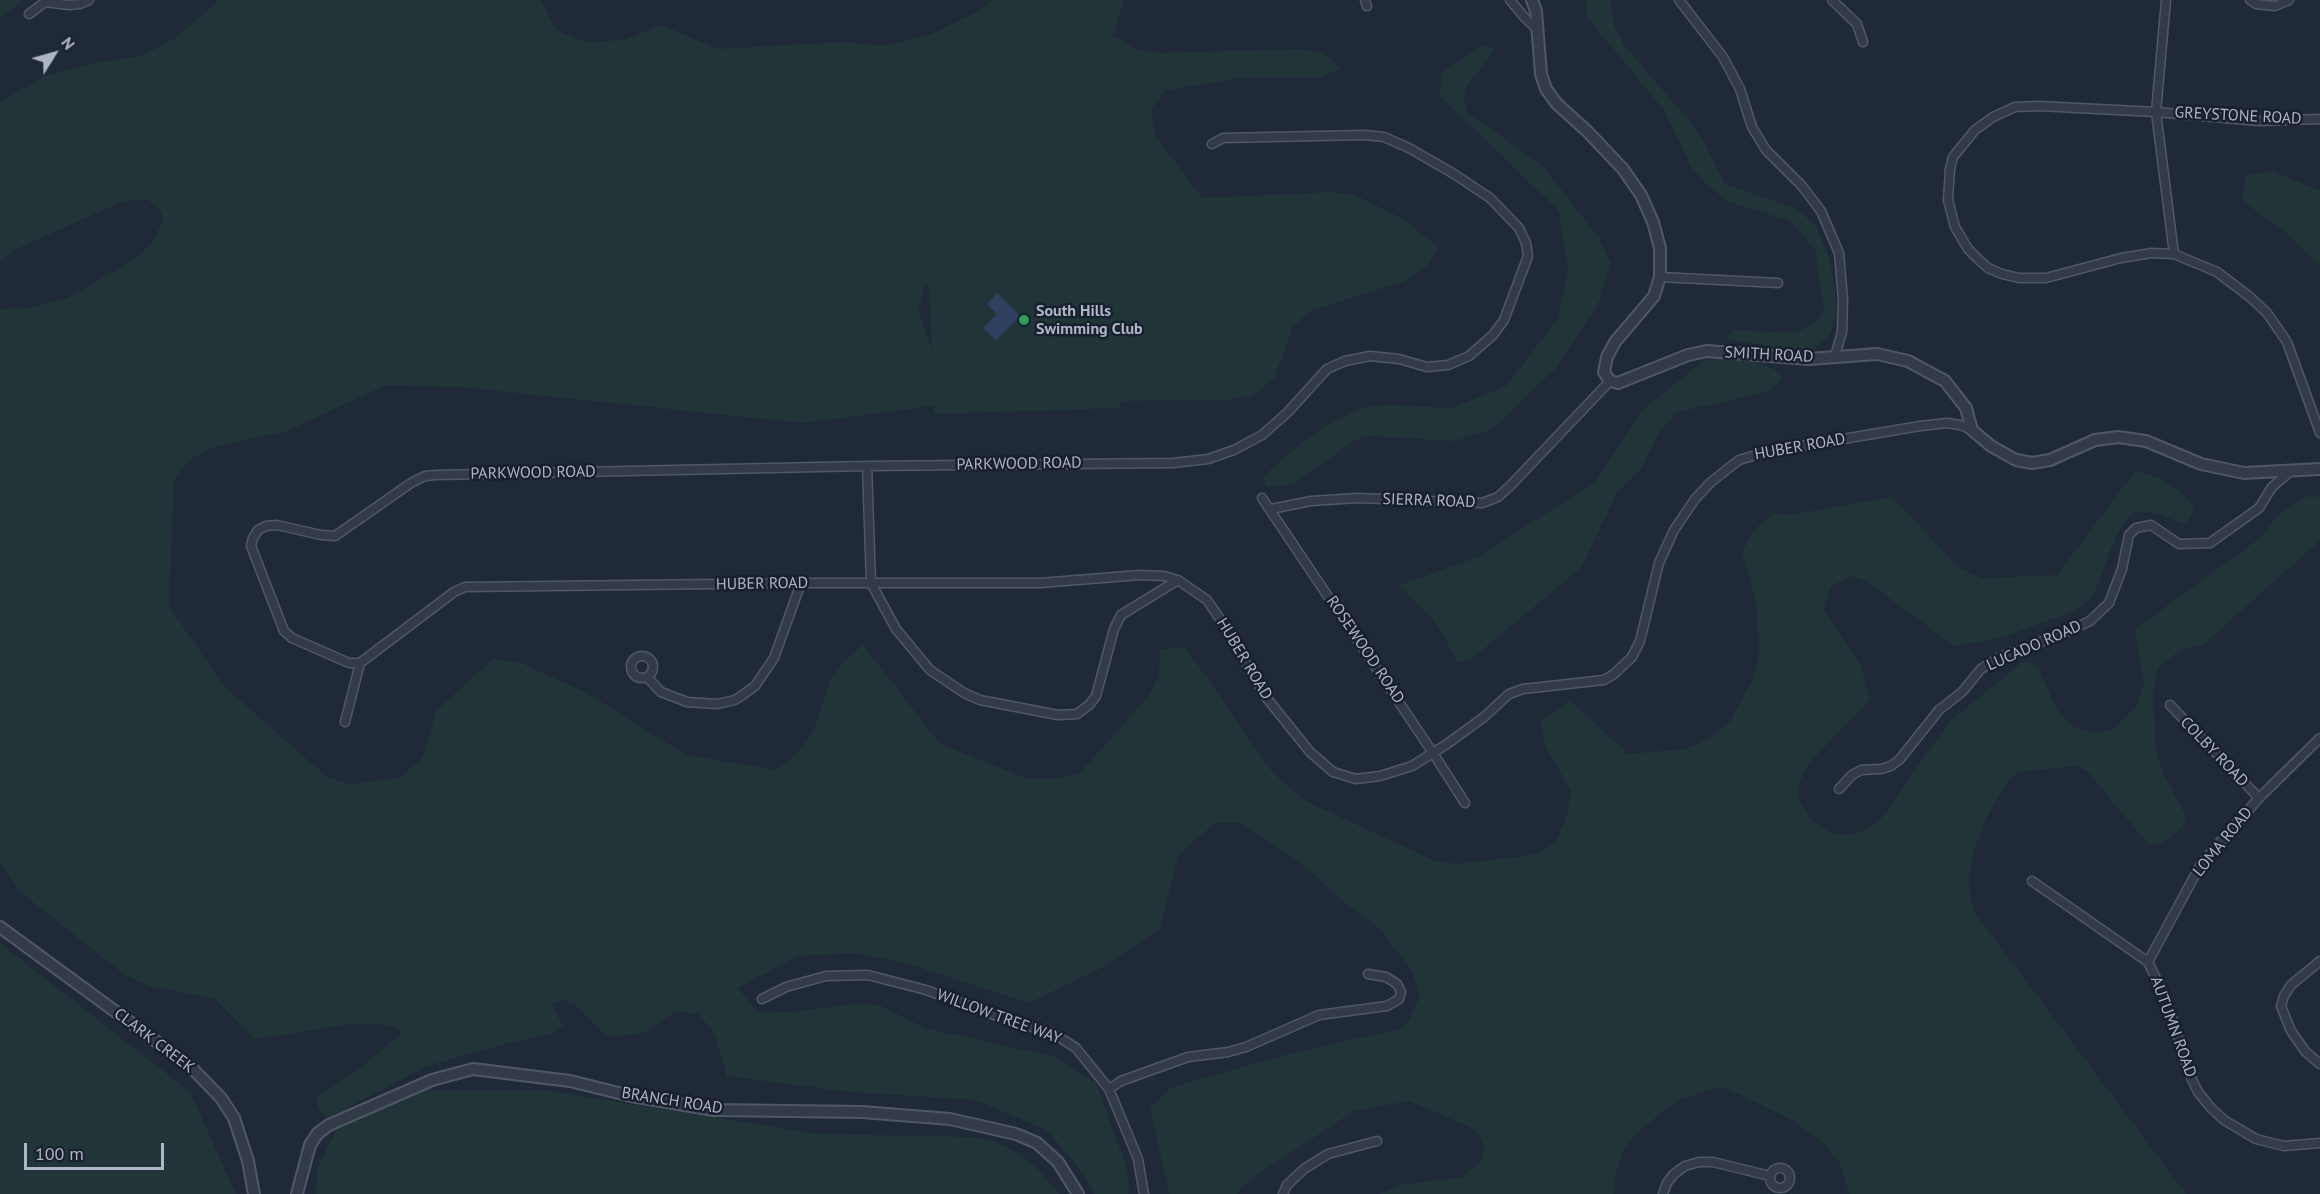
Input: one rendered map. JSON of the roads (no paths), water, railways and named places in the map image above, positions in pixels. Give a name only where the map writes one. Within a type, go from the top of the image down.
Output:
[{"type":"street","points":[[29,14],[45,2],[69,5],[89,0]]},
{"type":"street","points":[[1510,0],[1538,30]]},
{"type":"street","points":[[1532,0],[1536,11],[1541,74],[1546,89],[1557,104],[1587,131],[1623,169],[1641,195],[1653,222],[1660,248],[1660,277],[1654,296],[1615,342],[1607,357],[1604,372],[1610,381]]},
{"type":"street","points":[[1679,0],[1723,57],[1740,89],[1752,127],[1766,150],[1802,186],[1821,211],[1839,253],[1843,300],[1842,332],[1835,356]]},
{"type":"street","points":[[1832,0],[1857,24],[1863,42]]},
{"type":"street","points":[[2166,0],[2156,112],[2174,254],[2217,272],[2267,313],[2287,342],[2320,433]]},
{"type":"street","points":[[2250,0],[2256,4],[2275,6],[2289,0]]},
{"type":"street","name":"GREYSTONE ROAD","points":[[2174,254],[2152,253],[2121,258],[2046,278],[2019,278],[1988,268],[1968,249],[1955,227],[1948,200],[1953,157],[1975,130],[1993,117],[2015,108],[2039,106],[2156,112],[2259,121],[2320,118]]},
{"type":"street","name":"PARKWOOD ROAD","points":[[360,663],[349,663],[292,638],[284,632],[251,546],[258,530],[276,525],[335,536],[425,476],[867,466],[1173,463],[1208,459],[1234,450],[1262,435],[1288,412],[1327,369],[1346,361],[1370,356],[1399,358],[1427,367],[1448,365],[1469,356],[1493,335],[1504,320],[1528,256],[1526,243],[1519,228],[1490,198],[1454,174],[1409,148],[1383,137],[1324,135],[1223,138],[1212,144]]},
{"type":"street","points":[[1660,277],[1779,284]]},
{"type":"street","name":"SMITH ROAD","points":[[1610,381],[1618,383],[1688,355],[1707,351],[1809,359],[1877,354],[1908,361],[1945,381],[1966,408],[1972,430]]},
{"type":"street","name":"SIERRA ROAD","points":[[1271,509],[1311,501],[1357,498],[1482,503],[1498,497],[1610,381]]},
{"type":"street","name":"HUBER ROAD","points":[[360,663],[454,592],[465,587],[1040,583],[1140,575],[1164,576],[1178,580],[1207,600],[1265,696],[1310,752],[1332,772],[1356,779],[1380,777],[1412,766],[1433,753],[1484,717],[1509,694],[1522,690],[1605,680],[1622,668],[1632,657],[1640,641],[1659,563],[1674,530],[1700,494],[1739,460],[1766,452],[1920,426],[1947,423],[1972,430]]},
{"type":"street","points":[[1972,430],[2004,454],[2016,460],[2032,463],[2050,460],[2095,440],[2118,437],[2146,441],[2201,464],[2244,473],[2320,470]]},
{"type":"street","points":[[867,466],[871,583],[896,629],[930,670],[964,693],[980,700],[1058,715],[1077,714],[1096,696],[1113,629],[1121,615],[1178,580]]},
{"type":"street","name":"LUCADO ROAD","points":[[1839,789],[1852,775],[1861,770],[1881,769],[1891,766],[1900,759],[1939,710],[1962,692],[1981,669],[2000,657],[2090,621],[2109,603],[2122,569],[2129,536],[2136,528],[2151,525],[2179,544],[2210,543],[2259,508],[2272,487],[2291,471]]},
{"type":"street","name":"ROSEWOOD ROAD","points":[[1262,498],[1465,803]]},
{"type":"street","points":[[647,677],[661,692],[687,702],[717,704],[735,700],[755,686],[774,658],[801,583]]},
{"type":"street","points":[[345,722],[360,663]]},
{"type":"street","name":"COLBY ROAD","points":[[2170,705],[2259,798]]},
{"type":"street","name":"LOMA ROAD","points":[[2148,962],[2201,864],[2259,798],[2320,738]]},
{"type":"street","name":"AUTUMN ROAD","points":[[2032,881],[2148,962],[2167,1001],[2189,1073],[2198,1092],[2224,1120],[2256,1139],[2284,1146],[2320,1143]]},
{"type":"street","name":"CLARK CREEK","points":[[0,927],[191,1067],[221,1098],[234,1118],[248,1161],[254,1194]]},
{"type":"street","points":[[2320,961],[2291,985],[2281,1006],[2291,1031],[2305,1051],[2320,1064]]},
{"type":"street","points":[[1109,1089],[1121,1082],[1188,1058],[1246,1047],[1319,1016],[1388,1006],[1400,999],[1401,992],[1397,984],[1386,977],[1368,974]]},
{"type":"street","name":"WILLOW TREE WAY","points":[[762,999],[786,987],[826,976],[868,975],[926,990],[1016,1023],[1051,1032],[1076,1048],[1109,1089],[1138,1159],[1144,1194]]},
{"type":"street","name":"BRANCH ROAD","points":[[297,1194],[310,1145],[318,1133],[329,1125],[432,1080],[472,1069],[570,1081],[631,1096],[714,1110],[862,1112],[950,1119],[1016,1134],[1037,1143],[1058,1162],[1078,1194]]},
{"type":"street","points":[[1283,1194],[1287,1185],[1304,1169],[1328,1154],[1377,1141]]},
{"type":"street","points":[[1663,1194],[1674,1174],[1685,1166],[1699,1161],[1713,1162],[1770,1176]]},
{"type":"water","points":[[997,293],[1020,316],[996,340],[983,328],[997,314],[987,304]]},
{"type":"place","name":"South Hills Swimming Club","points":[[1024,320]]}]
